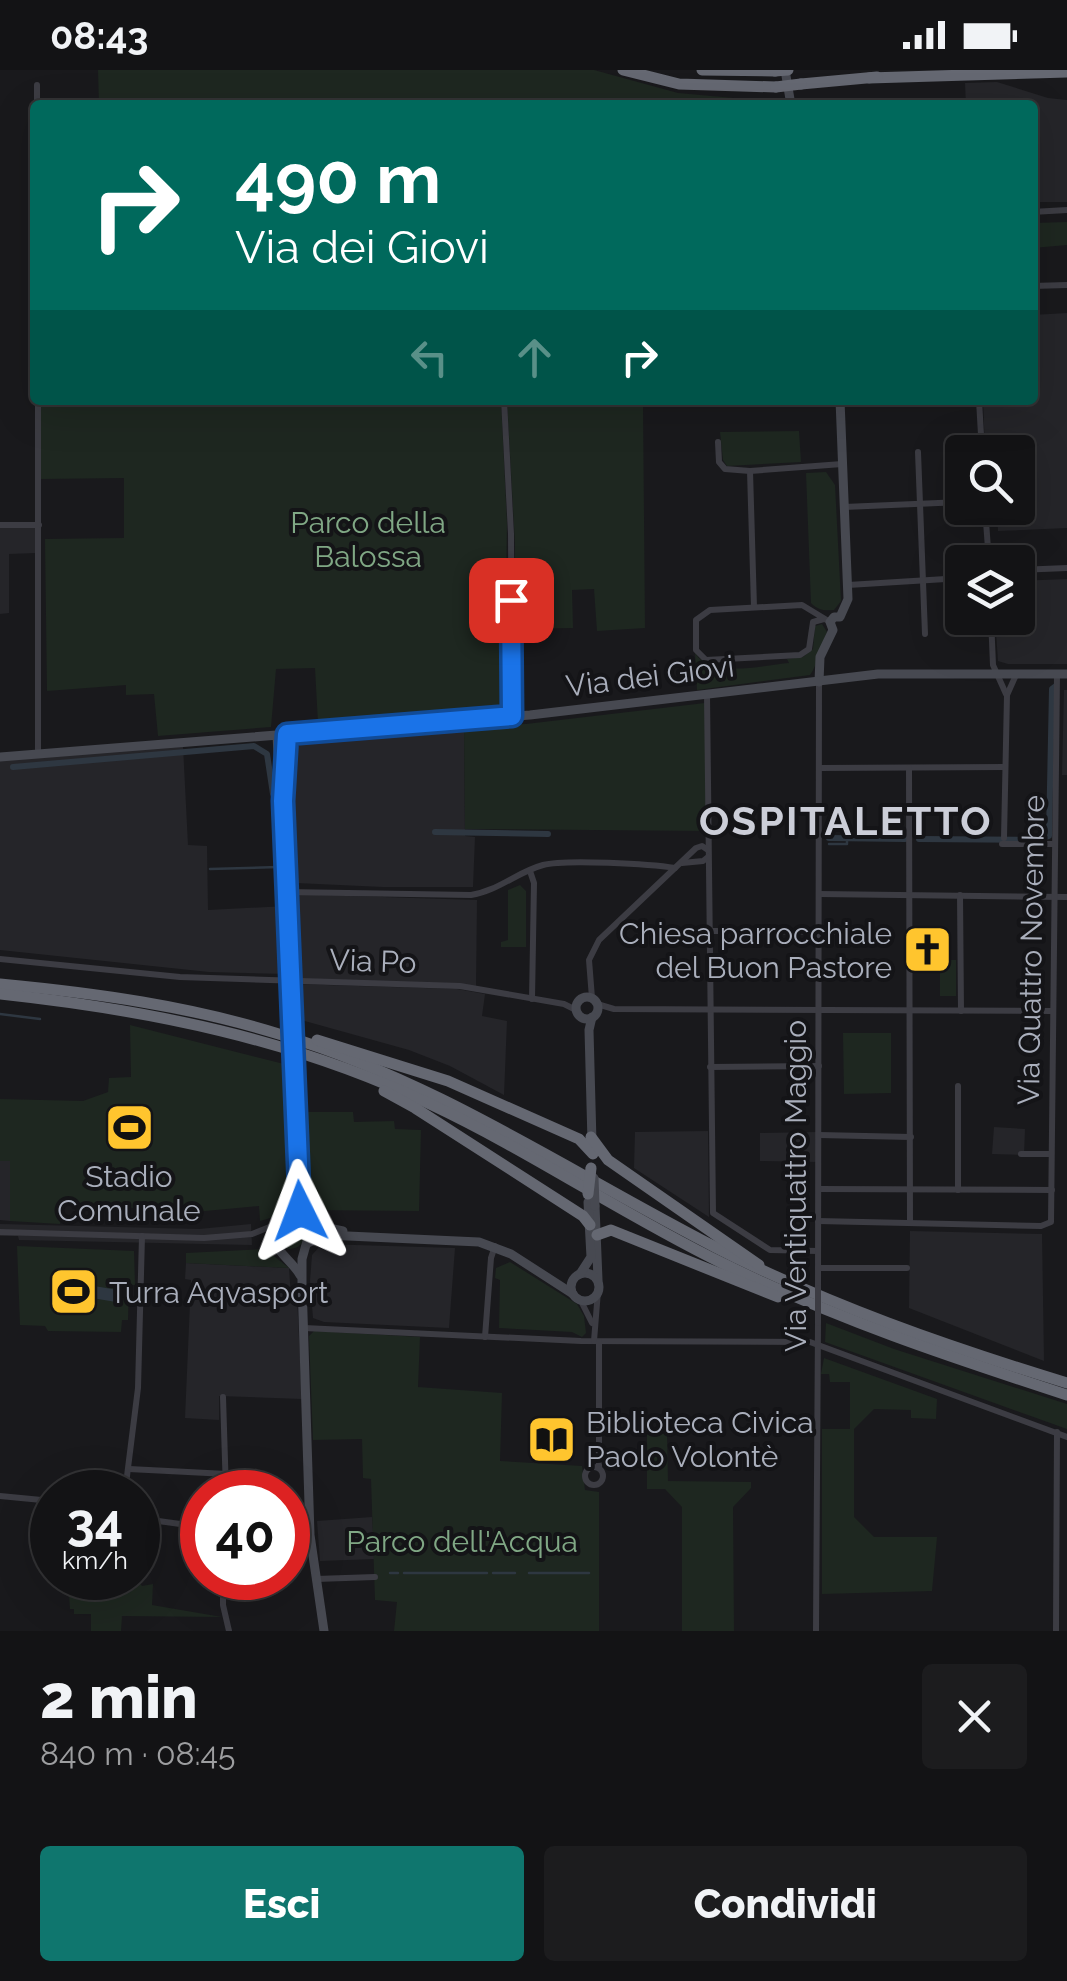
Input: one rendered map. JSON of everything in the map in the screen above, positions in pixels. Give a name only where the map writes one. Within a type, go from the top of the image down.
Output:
[{"type":"highway","points":[[623,70],[679,84],[776,87],[936,70]]},
{"type":"highway","points":[[702,70],[786,70]]},
{"type":"highway","points":[[869,78],[1067,72]]},
{"type":"highway","points":[[0,984],[145,1002],[287,1030],[418,1071],[608,1160],[749,1255],[770,1274]]},
{"type":"highway","points":[[0,994],[159,1015],[240,1034],[361,1074],[489,1134],[720,1262],[857,1324],[1067,1396]]},
{"type":"highway","points":[[287,1030],[441,1097],[770,1274],[861,1314],[1067,1383]]},
{"type":"highway","points":[[361,1074],[582,1216],[594,1230],[610,1229],[838,1322],[857,1324]]},
{"type":"highway","points":[[589,1153],[608,1160]]},
{"type":"highway","points":[[589,1153],[591,1201]]},
{"type":"street","points":[[786,70],[789,100]]},
{"type":"street","points":[[36,85],[37,100]]},
{"type":"street","points":[[1038,212],[1067,210]]},
{"type":"street","points":[[1038,286],[1067,285]]},
{"type":"street","points":[[38,405],[38,754]]},
{"type":"street","points":[[504,405],[511,534],[512,716]]},
{"type":"street","points":[[819,682],[820,658],[832,622],[847,604],[840,405]]},
{"type":"street","points":[[979,405],[981,435]]},
{"type":"street","points":[[718,442],[722,467],[750,472],[842,464]]},
{"type":"street","points":[[918,452],[925,634]]},
{"type":"street","points":[[826,466],[843,480]]},
{"type":"street","points":[[750,472],[754,607]]},
{"type":"street","points":[[844,507],[945,502]]},
{"type":"street","points":[[0,525],[39,525]]},
{"type":"street","points":[[1035,569],[1067,568]]},
{"type":"street","points":[[848,585],[945,579]]},
{"type":"street","points":[[811,610],[809,648],[800,655],[706,660],[696,650],[696,620],[710,610],[802,605],[811,610],[832,622]]},
{"type":"street","points":[[811,627],[813,622],[832,622]]},
{"type":"street","points":[[992,635],[993,665],[1006,695],[1003,841],[1055,844]]},
{"type":"street","name":"Via dei Giovi","points":[[0,757],[512,716],[889,674],[1062,675]]},
{"type":"street","points":[[1006,695],[1016,675]]},
{"type":"street","name":"Via Quattro Novembre","points":[[910,1223],[1048,1225],[1052,1220],[1054,897],[1062,675]]},
{"type":"street","name":"Via Ventiquattro Maggio","points":[[816,1631],[819,682]]},
{"type":"street","points":[[707,695],[713,1213],[770,1250],[818,1251]]},
{"type":"street","points":[[282,735],[290,981],[287,1030],[294,1073],[298,1194],[309,1234],[302,1283],[308,1470]]},
{"type":"street","points":[[819,768],[1005,767]]},
{"type":"street","points":[[818,1221],[910,1223],[909,768]]},
{"type":"street","points":[[589,1153],[589,960],[595,946],[698,847],[705,847],[708,854]]},
{"type":"street","points":[[286,892],[471,895],[552,864],[678,866],[703,860],[708,854]]},
{"type":"street","points":[[530,871],[534,883],[532,999]]},
{"type":"street","points":[[820,894],[1067,897]]},
{"type":"street","points":[[960,896],[961,1011]]},
{"type":"street","points":[[709,931],[886,932]]},
{"type":"street","name":"Via Po","points":[[0,959],[180,978],[460,986],[587,1007],[1052,1012]]},
{"type":"street","points":[[710,1067],[819,1066]]},
{"type":"street","points":[[958,1086],[958,1190]]},
{"type":"street","points":[[819,1136],[910,1137]]},
{"type":"street","points":[[1021,1154],[1051,1154]]},
{"type":"street","points":[[818,1189],[1052,1190]]},
{"type":"street","points":[[273,1243],[271,1232],[298,1194]]},
{"type":"street","points":[[591,1201],[598,1287],[594,1329]]},
{"type":"street","points":[[0,1232],[204,1238],[252,1234],[295,1216],[304,1223],[376,1236]]},
{"type":"street","points":[[594,1230],[591,1256],[572,1284],[588,1312],[596,1342],[599,1468]]},
{"type":"street","points":[[252,1234],[282,1251],[296,1266],[302,1283]]},
{"type":"street","points":[[142,1236],[140,1352],[128,1468],[180,1471]]},
{"type":"street","points":[[282,1251],[294,1253],[322,1236],[474,1241],[495,1246],[577,1296],[592,1298],[598,1287]]},
{"type":"street","points":[[485,1337],[495,1246]]},
{"type":"street","points":[[818,1268],[907,1268]]},
{"type":"street","points":[[546,1275],[568,1278],[591,1274],[598,1287]]},
{"type":"street","points":[[304,1328],[596,1342],[810,1342],[1067,1437]]},
{"type":"street","points":[[222,1397],[226,1470]]},
{"type":"street","points":[[1056,1631],[1057,1432]]},
{"type":"street","points":[[0,1496],[30,1499]]},
{"type":"street","points":[[310,1535],[324,1631]]},
{"type":"street","points":[[316,1579],[375,1577]]},
{"type":"street","points":[[223,1600],[229,1631]]},
{"type":"shaded area","points":[[997,82],[1067,100],[1067,202],[1038,202],[1038,100],[966,100],[965,83]]},
{"type":"shaded area","points":[[1067,313],[1067,528],[998,531],[998,525],[1035,525],[1035,435],[984,435],[983,405],[1038,405],[1038,315]]},
{"type":"shaded area","points":[[0,527],[36,528],[36,553],[9,554],[9,613],[0,614]]},
{"type":"shaded area","points":[[1067,579],[1067,664],[998,661],[996,635],[1035,635],[1035,580]]},
{"type":"shaded area","points":[[1067,690],[1067,775],[1062,775]]},
{"type":"shaded area","points":[[464,727],[465,836],[475,837],[473,887],[296,883],[292,759],[301,742]]},
{"type":"shaded area","points":[[183,746],[188,845],[207,846],[208,910],[286,906],[288,974],[209,972],[0,950],[0,760]]},
{"type":"shaded area","points":[[289,894],[477,900],[476,986],[293,978]]},
{"type":"shaded area","points":[[293,984],[457,989],[485,994],[482,1016],[507,1021],[504,1095],[450,1066],[409,1050],[294,1018]]},
{"type":"shaded area","points":[[994,1127],[1025,1129],[1024,1155],[992,1154]]},
{"type":"shaded area","points":[[708,1131],[709,1217],[634,1168],[635,1132]]},
{"type":"shaded area","points":[[817,1132],[816,1162],[760,1161],[760,1133]]},
{"type":"shaded area","points":[[10,1160],[10,1221],[0,1220],[0,1161]]},
{"type":"shaded area","points":[[0,1224],[199,1229],[251,1224],[252,1245],[19,1240],[18,1236],[0,1236]]},
{"type":"shaded area","points":[[910,1231],[1042,1234],[1044,1361],[909,1308]]},
{"type":"shaded area","points":[[322,1244],[455,1248],[449,1328],[324,1322],[313,1318],[312,1255]]},
{"type":"shaded area","points":[[186,1263],[289,1268],[291,1297],[297,1297],[302,1399],[219,1396],[219,1420],[185,1418],[191,1280],[185,1279]]},
{"type":"shaded area","points":[[70,1282],[118,1290],[116,1302],[68,1294]]},
{"type":"shaded area","points":[[372,1517],[375,1559],[320,1561],[317,1521]]},
{"type":"green space","points":[[98,70],[594,70],[678,93],[757,100],[99,100]]},
{"type":"green space","points":[[1067,222],[1067,245],[1038,248],[1038,223]]},
{"type":"green space","name":"Parco della Balossa","points":[[41,405],[501,405],[507,524],[504,707],[318,723],[315,668],[276,669],[271,727],[158,736],[154,694],[126,695],[126,685],[47,691],[45,539],[124,538],[124,478],[41,479]]},
{"type":"green space","name":"Parco della Balossa","points":[[507,405],[643,405],[645,628],[597,631],[594,589],[572,590],[573,628],[515,629]]},
{"type":"green space","points":[[799,431],[801,462],[727,466],[723,460],[720,432]]},
{"type":"green space","points":[[826,472],[835,485],[841,601],[834,610],[819,609],[811,603],[806,473]]},
{"type":"green space","points":[[822,624],[827,632],[810,675],[697,690],[695,653],[713,666],[725,668],[789,663],[787,659],[803,657],[813,649],[815,626]]},
{"type":"green space","points":[[705,703],[707,831],[465,829],[464,727],[526,724]]},
{"type":"green space","points":[[520,885],[526,891],[526,947],[501,947],[501,942],[508,940],[508,890]]},
{"type":"green space","points":[[940,960],[956,960],[956,996],[940,996]]},
{"type":"green space","name":"Stadio Comunale","points":[[130,1025],[288,1065],[293,1162],[291,1198],[284,1210],[260,1221],[259,1206],[205,1211],[62,1205],[60,1224],[10,1221],[10,1161],[0,1161],[0,1099],[83,1101],[108,1092],[109,1078],[131,1077]]},
{"type":"green space","points":[[843,1033],[891,1033],[891,1093],[844,1094]]},
{"type":"green space","points":[[307,1112],[353,1112],[354,1122],[394,1121],[395,1129],[421,1130],[419,1211],[305,1210]]},
{"type":"green space","points":[[290,1219],[300,1224],[305,1234],[300,1244],[290,1249],[280,1244],[275,1234],[280,1224]]},
{"type":"green space","name":"Turra Aqvasport","points":[[17,1246],[134,1251],[135,1285],[129,1285],[128,1320],[122,1320],[121,1332],[48,1331],[45,1326],[20,1325]]},
{"type":"green space","points":[[265,1249],[289,1268],[186,1263],[186,1253]]},
{"type":"green space","points":[[510,1262],[577,1304],[584,1316],[586,1333],[582,1337],[572,1332],[499,1328],[500,1280],[495,1278],[496,1268]]},
{"type":"green space","points":[[826,1323],[1067,1404],[1067,1429],[825,1342]]},
{"type":"green space","name":"Parco dell'Acqua","points":[[314,1331],[420,1337],[418,1387],[502,1393],[500,1461],[582,1466],[585,1490],[599,1492],[599,1631],[394,1631],[397,1602],[375,1600],[371,1479],[363,1478],[362,1439],[313,1440],[309,1336]]},
{"type":"green space","points":[[824,1358],[937,1399],[936,1419],[911,1418],[911,1410],[874,1409],[854,1429],[854,1517],[874,1537],[937,1537],[932,1591],[822,1594],[822,1429],[850,1429],[850,1382],[830,1382],[829,1374],[821,1374]]},
{"type":"green space","points":[[647,1432],[667,1432],[668,1481],[751,1482],[751,1488],[733,1507],[734,1631],[682,1631],[682,1507],[665,1489],[647,1489]]},
{"type":"green space","points":[[69,1600],[152,1600],[152,1605],[222,1617],[122,1616],[121,1631],[91,1631],[91,1614],[74,1614],[74,1609],[70,1609]]},
{"type":"waterway","points":[[919,839],[1036,840],[1049,836],[1052,689],[1056,686]]},
{"type":"waterway","points":[[13,767],[254,746],[267,754],[273,794]]},
{"type":"waterway","points":[[274,813],[278,829]]},
{"type":"waterway","points":[[435,832],[548,834]]},
{"type":"waterway","points":[[829,838],[905,839]]},
{"type":"waterway","points":[[829,844],[847,844],[847,838]]},
{"type":"waterway","points":[[210,869],[278,867]]},
{"type":"waterway","points":[[0,1014],[40,1019]]},
{"type":"waterway","points":[[390,1573],[398,1573]]},
{"type":"waterway","points":[[404,1573],[487,1573]]},
{"type":"waterway","points":[[493,1573],[515,1573]]},
{"type":"waterway","points":[[529,1573],[589,1573]]},
{"type":"place","name":"Chiesa parrocchiale del Buon Pastore","points":[[927,950]]},
{"type":"place","name":"Stadio Comunale","points":[[129,1127]]},
{"type":"place","name":"Turra Aqvasport","points":[[74,1292]]},
{"type":"place","name":"Biblioteca Civica Paolo Volontè","points":[[551,1439]]},
{"type":"district","name":"OSPITALETTO","points":[[846,820]]},
{"type":"route","points":[[300,1211],[283,801],[287,734],[512,716],[511,600]]}]
